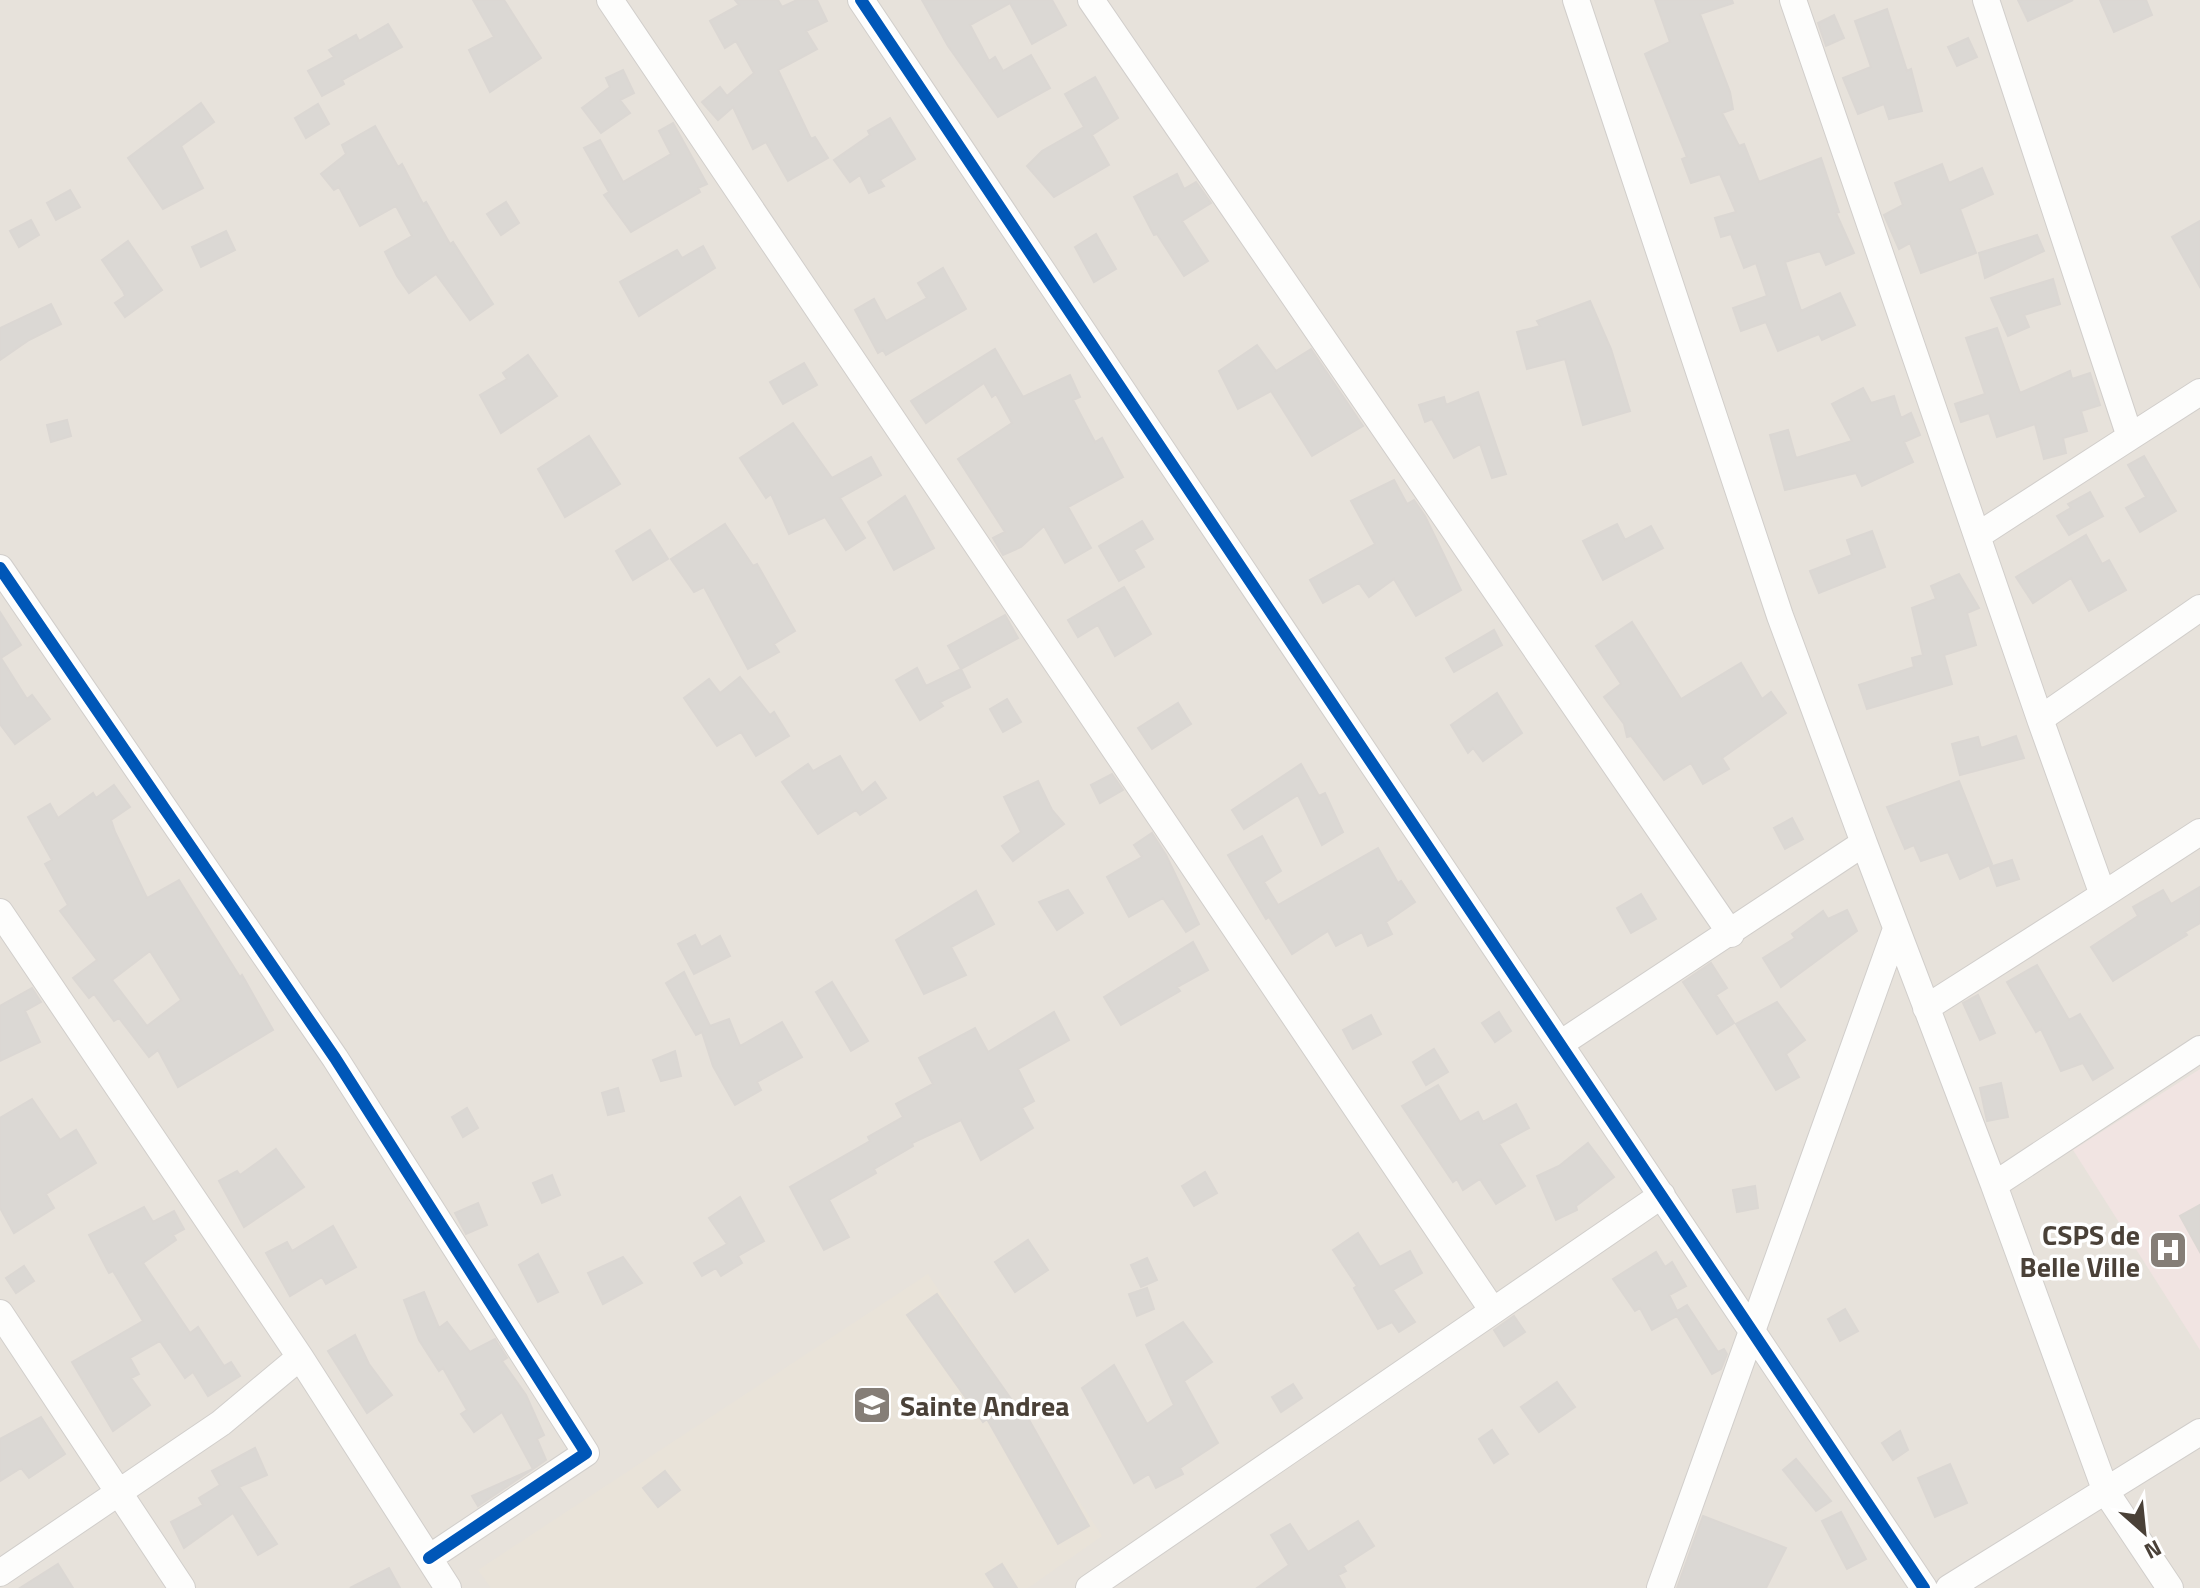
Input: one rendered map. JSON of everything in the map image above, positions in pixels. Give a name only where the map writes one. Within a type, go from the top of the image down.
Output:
[{"type":"street","points":[[610,0],[1493,1311]]},
{"type":"street","points":[[861,0],[1924,1588]]},
{"type":"street","points":[[1091,0],[1731,934]]},
{"type":"street","points":[[1576,0],[1780,616],[2106,1492],[2170,1588]]},
{"type":"street","points":[[1793,0],[2103,895]]},
{"type":"street","points":[[1986,0],[2130,437]]},
{"type":"street","points":[[1977,536],[2200,392]]},
{"type":"street","points":[[0,568],[335,1058],[586,1453],[429,1558]]},
{"type":"street","points":[[2040,719],[2200,608]]},
{"type":"street","points":[[1926,1008],[2200,832]]},
{"type":"street","points":[[1560,1044],[1731,934],[1864,843]]},
{"type":"street","points":[[1,916],[300,1357],[448,1588]]},
{"type":"street","points":[[1660,1588],[1896,929]]},
{"type":"street","points":[[1994,1185],[2200,1049]]},
{"type":"street","points":[[1089,1588],[1662,1195]]},
{"type":"street","points":[[0,1314],[182,1588]]},
{"type":"street","points":[[0,1573],[221,1423],[300,1357]]},
{"type":"street","points":[[1949,1588],[2200,1432]]},
{"type":"shaded area","points":[[0,0],[2200,0],[2200,1588],[0,1588]]},
{"type":"shaded area","name":"CSPS de Belle Ville","points":[[2200,1069],[2200,1350],[2073,1150]]},
{"type":"shaded area","name":"Sainte Andrea","points":[[928,1274],[1102,1536],[1028,1588],[491,1588],[478,1570]]},
{"type":"building","points":[[473,0],[504,0],[541,58],[490,92],[469,50],[494,37]]},
{"type":"building","points":[[735,0],[778,0],[782,7],[797,0],[817,0],[827,21],[806,31],[817,49],[778,70],[811,139],[815,137],[828,158],[788,181],[766,142],[753,149],[733,107],[718,120],[702,102],[720,87],[727,96],[754,73],[736,41],[725,48],[710,21],[739,5]]},
{"type":"building","points":[[922,0],[1052,0],[1066,25],[1032,44],[1010,3],[970,25],[989,61],[995,57],[1003,71],[1031,55],[1050,88],[998,117],[948,46]]},
{"type":"building","points":[[1655,0],[1732,0],[1733,3],[1700,14],[1730,92],[1733,109],[1722,113],[1739,146],[1744,144],[1759,182],[1821,158],[1839,212],[1836,213],[1854,253],[1826,265],[1820,251],[1785,262],[1801,311],[1840,293],[1855,325],[1822,340],[1819,334],[1778,351],[1766,322],[1741,331],[1733,308],[1767,296],[1756,263],[1744,268],[1731,234],[1721,237],[1715,218],[1736,212],[1720,174],[1691,183],[1682,159],[1687,157],[1645,54],[1670,42]]},
{"type":"building","points":[[2018,0],[2073,0],[2028,21]]},
{"type":"building","points":[[2100,0],[2146,0],[2152,15],[2114,32]]},
{"type":"building","points":[[1887,9],[1907,71],[1911,69],[1922,111],[1889,119],[1884,104],[1858,114],[1843,78],[1871,67],[1855,21]]},
{"type":"building","points":[[1834,15],[1844,38],[1826,46],[1818,23]]},
{"type":"building","points":[[388,24],[402,47],[342,80],[344,84],[322,96],[308,71],[334,57],[329,50],[356,35],[359,41]]},
{"type":"building","points":[[1968,38],[1977,57],[1957,66],[1948,47]]},
{"type":"building","points":[[623,70],[634,93],[620,100],[630,113],[601,133],[582,108],[610,87],[606,78]]},
{"type":"building","points":[[1095,77],[1118,118],[1092,135],[1109,165],[1054,197],[1027,166],[1042,151],[1084,127],[1065,94]]},
{"type":"building","points":[[201,103],[214,122],[181,146],[203,188],[163,209],[128,158]]},
{"type":"building","points":[[318,104],[329,124],[306,138],[295,118]]},
{"type":"building","points":[[890,118],[915,159],[880,180],[884,186],[869,193],[860,175],[850,182],[834,160],[870,135],[868,131]]},
{"type":"building","points":[[673,123],[707,184],[698,188],[700,192],[631,232],[604,195],[609,192],[584,148],[600,140],[623,182],[671,154],[659,131]]},
{"type":"building","points":[[375,126],[398,167],[402,164],[423,204],[426,202],[450,244],[453,242],[493,304],[470,320],[436,274],[409,293],[397,276],[385,252],[412,236],[396,206],[360,226],[339,187],[334,190],[321,174],[346,154],[342,145]]},
{"type":"building","points":[[1942,164],[1949,183],[1982,168],[1993,194],[1960,209],[1976,253],[1921,273],[1910,243],[1899,249],[1884,215],[1903,205],[1895,183]]},
{"type":"building","points":[[1177,174],[1184,189],[1196,182],[1211,203],[1182,221],[1208,261],[1184,276],[1157,234],[1154,235],[1134,197]]},
{"type":"building","points":[[70,190],[80,207],[56,220],[47,203]]},
{"type":"building","points":[[506,202],[519,223],[501,235],[487,214]]},
{"type":"building","points":[[31,220],[39,235],[19,247],[10,231]]},
{"type":"building","points":[[2200,221],[2200,287],[2172,237]]},
{"type":"building","points":[[226,231],[235,250],[201,267],[192,247]]},
{"type":"building","points":[[1096,234],[1116,269],[1094,282],[1075,247]]},
{"type":"building","points":[[2037,235],[2044,251],[1985,278],[1979,253]]},
{"type":"building","points":[[128,241],[162,290],[125,317],[115,303],[125,296],[123,291],[102,260]]},
{"type":"building","points":[[703,246],[715,268],[639,316],[620,282],[677,250],[682,258]]},
{"type":"building","points":[[943,268],[966,309],[886,355],[883,350],[878,353],[855,310],[874,299],[886,321],[927,298],[918,283]]},
{"type":"building","points":[[2053,279],[2060,304],[2024,315],[2029,327],[2008,336],[1991,298]]},
{"type":"building","points":[[1590,301],[1611,349],[1630,411],[1583,425],[1565,359],[1527,369],[1517,332],[1540,326],[1537,321]]},
{"type":"building","points":[[51,304],[61,324],[29,340],[0,360],[0,328]]},
{"type":"building","points":[[1997,328],[2020,393],[2070,371],[2072,379],[2090,373],[2100,405],[2081,411],[2087,431],[2063,438],[2066,453],[2044,459],[2035,424],[1997,437],[1989,413],[1961,422],[1955,404],[1985,394],[1966,338]]},
{"type":"building","points":[[1257,345],[1276,371],[1311,349],[1363,426],[1312,456],[1271,391],[1238,409],[1219,371]]},
{"type":"building","points":[[995,349],[1023,397],[1070,375],[1080,397],[1073,400],[1095,442],[1102,438],[1123,477],[1068,507],[1091,548],[1065,563],[1044,526],[1021,547],[1003,555],[993,538],[1005,532],[958,459],[1012,423],[996,394],[992,397],[984,383],[926,423],[911,401]]},
{"type":"building","points":[[528,355],[557,396],[501,433],[480,395],[507,379],[503,373]]},
{"type":"building","points":[[804,363],[817,385],[783,404],[770,382]]},
{"type":"building","points":[[1863,388],[1871,403],[1894,396],[1901,418],[1911,413],[1920,435],[1904,442],[1913,462],[1862,486],[1856,473],[1785,490],[1770,435],[1788,430],[1796,458],[1852,441],[1832,404]]},
{"type":"building","points":[[1478,392],[1506,474],[1492,478],[1480,444],[1454,458],[1432,419],[1425,422],[1419,405],[1444,397],[1446,405]]},
{"type":"building","points":[[67,420],[71,436],[51,442],[47,425]]},
{"type":"building","points":[[793,423],[832,478],[871,457],[881,475],[840,498],[865,538],[846,550],[825,517],[789,534],[771,494],[766,498],[740,458]]},
{"type":"building","points":[[589,436],[620,484],[565,517],[538,469]]},
{"type":"building","points":[[2144,456],[2176,511],[2140,532],[2126,508],[2146,497],[2128,465]]},
{"type":"building","points":[[1394,480],[1407,504],[1414,500],[1425,516],[1461,590],[1416,616],[1394,579],[1369,597],[1359,583],[1323,603],[1310,580],[1375,544],[1351,501]]},
{"type":"building","points":[[2090,492],[2103,516],[2069,535],[2057,516],[2071,508],[2068,504]]},
{"type":"building","points":[[905,496],[934,548],[894,570],[868,522]]},
{"type":"building","points":[[1142,521],[1153,539],[1134,550],[1144,567],[1119,581],[1099,546]]},
{"type":"building","points":[[725,524],[753,566],[757,564],[795,631],[774,644],[779,652],[748,669],[704,587],[694,592],[671,559]]},
{"type":"building","points":[[1617,524],[1625,540],[1651,526],[1663,548],[1603,580],[1583,541]]},
{"type":"building","points":[[650,530],[668,559],[633,580],[616,551]]},
{"type":"building","points":[[1872,531],[1885,567],[1819,593],[1810,571],[1852,555],[1847,540]]},
{"type":"building","points":[[2086,535],[2102,564],[2109,560],[2126,590],[2089,611],[2071,578],[2033,603],[2016,577]]},
{"type":"building","points":[[1959,574],[1979,608],[1967,613],[1976,645],[1944,655],[1952,684],[1867,709],[1859,685],[1914,667],[1912,658],[1923,655],[1912,608],[1936,599],[1931,586]]},
{"type":"building","points":[[1124,587],[1151,634],[1115,656],[1098,625],[1078,637],[1068,620]]},
{"type":"building","points":[[0,612],[21,645],[1,658],[27,699],[32,695],[50,719],[15,744],[0,724]]},
{"type":"building","points":[[1005,615],[1018,638],[961,669],[948,646]]},
{"type":"building","points":[[1632,622],[1681,699],[1741,663],[1762,699],[1771,692],[1786,713],[1722,758],[1729,769],[1703,784],[1691,763],[1664,780],[1631,736],[1627,737],[1624,724],[1604,697],[1621,684],[1596,646]]},
{"type":"building","points":[[1494,630],[1502,645],[1454,672],[1446,658]]},
{"type":"building","points":[[917,668],[926,686],[961,669],[970,687],[940,702],[943,706],[920,720],[896,680]]},
{"type":"building","points":[[740,677],[770,715],[774,712],[789,736],[756,756],[741,732],[717,746],[684,698],[709,679],[720,693]]},
{"type":"building","points":[[1497,693],[1522,733],[1483,761],[1473,748],[1468,753],[1451,725]]},
{"type":"building","points":[[1007,699],[1021,722],[1003,732],[990,709]]},
{"type":"building","points":[[1178,703],[1191,724],[1152,749],[1138,728]]},
{"type":"building","points":[[2016,736],[2024,758],[1960,775],[1952,744],[1978,737],[1981,748]]},
{"type":"building","points":[[840,756],[862,793],[875,782],[886,798],[860,815],[856,810],[818,834],[782,782],[808,764],[813,771]]},
{"type":"building","points":[[1301,764],[1319,796],[1325,793],[1343,832],[1322,845],[1298,795],[1244,829],[1232,810]]},
{"type":"building","points":[[1112,774],[1123,790],[1100,803],[1091,785]]},
{"type":"building","points":[[1038,781],[1052,810],[1064,824],[1013,861],[1002,846],[1021,832],[1004,797]]},
{"type":"building","points":[[1959,781],[1992,864],[1960,879],[1948,852],[1921,861],[1914,845],[1905,849],[1887,807]]},
{"type":"building","points":[[114,785],[130,807],[111,820],[147,898],[179,880],[240,977],[242,975],[273,1030],[178,1087],[158,1050],[149,1057],[119,1018],[114,1021],[94,994],[89,998],[73,978],[97,960],[60,911],[68,905],[45,864],[52,860],[28,817],[50,804],[58,818],[93,793],[96,798]],"holes":[[[150,951],[181,1000],[147,1026],[112,980]]]},
{"type":"building","points":[[1792,818],[1803,839],[1785,849],[1774,828]]},
{"type":"building","points":[[1152,833],[1199,924],[1186,932],[1163,898],[1129,917],[1107,877],[1142,857],[1134,845]]},
{"type":"building","points":[[1262,836],[1281,871],[1264,882],[1278,905],[1378,848],[1398,883],[1401,881],[1415,902],[1386,922],[1392,934],[1368,946],[1362,932],[1336,946],[1328,931],[1292,954],[1269,917],[1266,919],[1228,855]]},
{"type":"building","points":[[2012,860],[2019,879],[1997,886],[1990,867]]},
{"type":"building","points":[[2200,887],[2200,923],[2185,932],[2187,935],[2113,981],[2091,947],[2138,916],[2133,907],[2163,890],[2171,904]]},
{"type":"building","points":[[1068,890],[1083,913],[1057,930],[1039,902]]},
{"type":"building","points":[[976,891],[994,924],[951,947],[966,975],[924,994],[896,940]]},
{"type":"building","points":[[1641,894],[1656,919],[1631,933],[1617,908]]},
{"type":"building","points":[[1847,910],[1857,931],[1781,987],[1763,958],[1795,938],[1792,934],[1823,911],[1828,919]]},
{"type":"building","points":[[695,935],[701,947],[720,936],[730,956],[694,974],[678,944]]},
{"type":"building","points":[[1193,942],[1208,970],[1177,987],[1180,991],[1121,1025],[1104,997]]},
{"type":"building","points":[[1711,963],[1727,988],[1716,995],[1734,1023],[1717,1034],[1683,982]]},
{"type":"building","points":[[2037,965],[2069,1020],[2080,1014],[2113,1068],[2093,1080],[2083,1063],[2061,1071],[2041,1029],[2036,1032],[2007,982]]},
{"type":"building","points":[[684,972],[710,1026],[729,1019],[740,1046],[782,1022],[802,1057],[757,1082],[761,1090],[735,1105],[713,1066],[702,1032],[696,1035],[666,983]]},
{"type":"building","points":[[832,982],[868,1041],[851,1051],[816,992]]},
{"type":"building","points":[[32,988],[41,1002],[25,1011],[40,1042],[0,1061],[0,1006]]},
{"type":"building","points":[[1978,995],[1995,1033],[1980,1040],[1963,1003]]},
{"type":"building","points":[[1777,1002],[1805,1040],[1786,1054],[1799,1077],[1776,1090],[1736,1024]]},
{"type":"building","points":[[1054,1012],[1069,1040],[1018,1069],[1034,1101],[1022,1108],[1033,1128],[981,1160],[961,1120],[912,1143],[913,1146],[874,1169],[876,1173],[829,1200],[849,1237],[824,1250],[790,1187],[870,1141],[868,1137],[903,1117],[896,1104],[933,1084],[919,1058],[975,1028],[988,1052]]},
{"type":"building","points":[[1499,1012],[1511,1031],[1495,1042],[1482,1023]]},
{"type":"building","points":[[1371,1015],[1381,1034],[1353,1049],[1343,1030]]},
{"type":"building","points":[[1434,1049],[1448,1072],[1426,1085],[1413,1062]]},
{"type":"building","points":[[675,1051],[681,1076],[661,1081],[653,1060]]},
{"type":"building","points":[[2001,1083],[2008,1117],[1987,1121],[1980,1088]]},
{"type":"building","points":[[1438,1085],[1460,1122],[1478,1112],[1483,1122],[1516,1104],[1529,1128],[1499,1144],[1525,1186],[1496,1204],[1480,1179],[1463,1190],[1457,1179],[1453,1182],[1402,1106]]},
{"type":"building","points":[[618,1088],[624,1111],[608,1115],[602,1093]]},
{"type":"building","points":[[32,1099],[60,1140],[76,1130],[96,1163],[46,1194],[54,1208],[14,1233],[0,1208],[0,1118]]},
{"type":"building","points":[[467,1108],[478,1128],[463,1137],[452,1117]]},
{"type":"building","points":[[1588,1143],[1614,1177],[1576,1206],[1577,1210],[1556,1220],[1537,1176],[1559,1166]]},
{"type":"building","points":[[276,1149],[304,1187],[244,1227],[219,1181],[237,1171],[240,1175]]},
{"type":"building","points":[[1205,1172],[1217,1193],[1194,1206],[1182,1186]]},
{"type":"building","points":[[552,1175],[560,1195],[542,1203],[533,1183]]},
{"type":"building","points":[[1755,1186],[1758,1208],[1737,1212],[1733,1190]]},
{"type":"building","points":[[740,1197],[764,1241],[738,1256],[742,1263],[721,1276],[716,1268],[702,1276],[694,1263],[727,1244],[709,1218]]},
{"type":"building","points":[[478,1203],[487,1225],[466,1234],[455,1213]]},
{"type":"building","points":[[2200,1205],[2200,1252],[2180,1216]]},
{"type":"building","points":[[144,1207],[153,1222],[174,1211],[184,1229],[173,1235],[176,1240],[143,1263],[190,1333],[198,1327],[224,1366],[231,1362],[240,1376],[208,1396],[193,1372],[185,1378],[160,1341],[130,1358],[139,1374],[131,1378],[150,1405],[113,1431],[72,1362],[143,1321],[113,1271],[109,1273],[89,1235]]},
{"type":"building","points":[[333,1226],[356,1267],[326,1284],[322,1277],[290,1296],[266,1253],[287,1242],[292,1251]]},
{"type":"building","points":[[1358,1233],[1380,1267],[1410,1251],[1422,1273],[1393,1290],[1415,1322],[1399,1332],[1392,1322],[1378,1329],[1354,1288],[1357,1286],[1333,1250]]},
{"type":"building","points":[[1028,1240],[1048,1270],[1015,1292],[995,1262]]},
{"type":"building","points":[[1656,1252],[1665,1267],[1672,1262],[1686,1286],[1669,1295],[1677,1311],[1687,1305],[1718,1352],[1724,1349],[1727,1354],[1721,1369],[1712,1374],[1677,1316],[1652,1330],[1640,1308],[1635,1311],[1613,1279]]},
{"type":"building","points":[[538,1254],[558,1292],[538,1302],[519,1265]]},
{"type":"building","points":[[623,1257],[642,1283],[603,1304],[588,1273]]},
{"type":"building","points":[[1147,1258],[1157,1280],[1141,1287],[1131,1265]]},
{"type":"building","points":[[24,1266],[34,1281],[16,1293],[6,1278]]},
{"type":"building","points":[[1147,1288],[1154,1309],[1137,1316],[1129,1294]]},
{"type":"building","points":[[424,1292],[439,1328],[447,1322],[470,1352],[495,1339],[507,1358],[502,1361],[526,1395],[544,1435],[537,1439],[546,1460],[533,1469],[502,1412],[474,1432],[461,1414],[467,1410],[443,1368],[439,1371],[419,1340],[404,1300]]},
{"type":"building","points":[[937,1294],[1021,1413],[1024,1411],[1089,1526],[1058,1544],[987,1419],[983,1422],[907,1315]]},
{"type":"building","points":[[1845,1309],[1858,1331],[1840,1341],[1828,1319]]},
{"type":"building","points":[[1514,1316],[1525,1332],[1504,1346],[1494,1330]]},
{"type":"building","points":[[1183,1322],[1212,1362],[1184,1381],[1218,1443],[1180,1468],[1183,1474],[1156,1488],[1149,1474],[1134,1483],[1082,1388],[1114,1365],[1147,1424],[1174,1405],[1146,1345]]},
{"type":"building","points":[[355,1335],[369,1364],[392,1395],[367,1413],[328,1351]]},
{"type":"building","points":[[1557,1382],[1575,1407],[1539,1432],[1521,1407]]},
{"type":"building","points":[[1293,1384],[1302,1398],[1281,1412],[1272,1397]]},
{"type":"building","points":[[41,1417],[65,1454],[29,1478],[21,1468],[0,1481],[0,1439]]},
{"type":"building","points":[[1492,1430],[1508,1454],[1494,1463],[1479,1439]]},
{"type":"building","points":[[1900,1431],[1908,1450],[1893,1460],[1882,1443]]},
{"type":"building","points":[[255,1448],[267,1475],[239,1487],[277,1544],[258,1555],[233,1513],[184,1548],[171,1522],[203,1505],[199,1498],[220,1485],[212,1471]]},
{"type":"building","points":[[1796,1459],[1831,1501],[1816,1511],[1783,1470]]},
{"type":"building","points":[[1950,1464],[1967,1503],[1935,1517],[1918,1478]]},
{"type":"building","points":[[533,1469],[478,1506],[472,1496]]},
{"type":"building","points":[[665,1471],[680,1490],[658,1507],[643,1488]]},
{"type":"building","points":[[1841,1512],[1866,1559],[1847,1569],[1822,1521]]},
{"type":"building","points":[[1703,1516],[1786,1548],[1766,1588],[1677,1588]]},
{"type":"building","points":[[1358,1521],[1374,1546],[1343,1566],[1346,1571],[1338,1575],[1345,1588],[1257,1588],[1289,1565],[1271,1535],[1290,1524],[1308,1552]]},
{"type":"building","points":[[58,1564],[73,1588],[20,1588]]},
{"type":"building","points":[[1002,1564],[1017,1588],[995,1588],[986,1574]]},
{"type":"building","points":[[389,1568],[400,1588],[350,1588]]},
{"type":"cycle path","points":[[861,0],[1924,1588]]},
{"type":"cycle path","points":[[0,568],[335,1058],[586,1453],[429,1558]]},
{"type":"place","name":"CSPS de Belle Ville","points":[[2168,1250]]},
{"type":"place","name":"Sainte Andrea","points":[[872,1405]]}]
